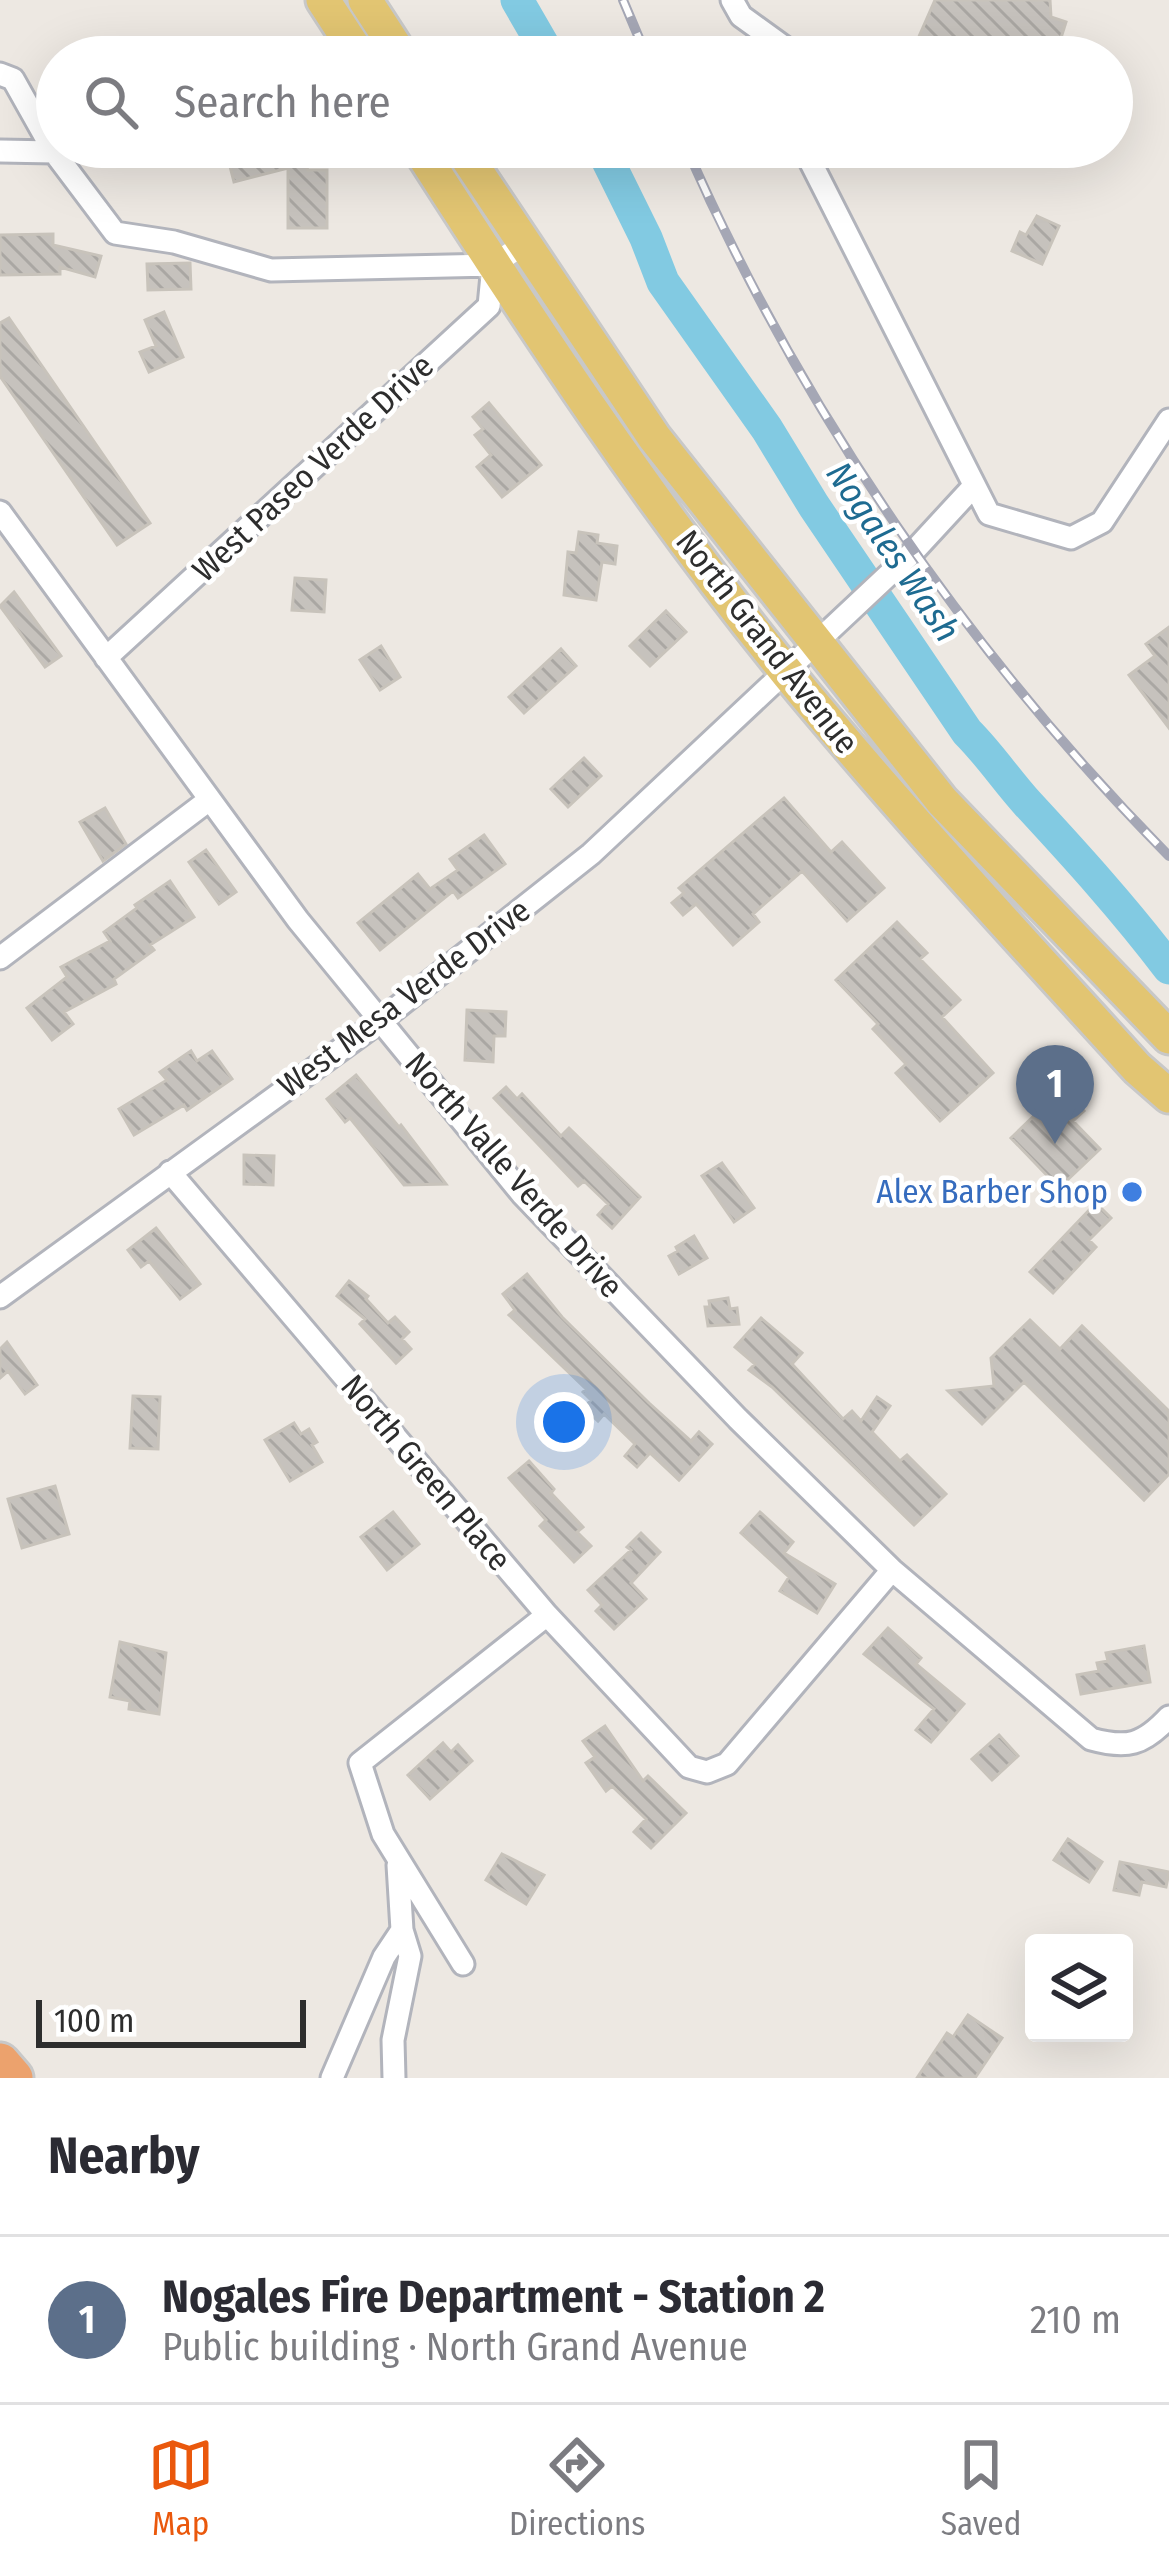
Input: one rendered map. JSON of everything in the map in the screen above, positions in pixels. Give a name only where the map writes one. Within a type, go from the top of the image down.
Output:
[{"type":"highway","points":[[0,2063],[13,2078]]},
{"type":"main road","points":[[323,0],[346,36]]},
{"type":"main road","points":[[365,0],[388,36]]},
{"type":"main road","name":"North Grand Avenue","points":[[432,168],[574,388],[786,671],[968,882],[1137,1068],[1169,1096]]},
{"type":"main road","name":"North Grand Avenue","points":[[474,168],[654,437],[942,801],[1169,1037]]},
{"type":"street","points":[[733,0],[740,16],[768,36]]},
{"type":"street","points":[[0,74],[13,79],[36,120]]},
{"type":"street","points":[[0,151],[36,152]]},
{"type":"street","points":[[66,168],[116,233],[174,242],[271,270],[494,265],[524,244]]},
{"type":"street","points":[[813,168],[989,514],[1071,538],[1102,522],[1169,420]]},
{"type":"street","name":"West Paseo Verde Drive","points":[[106,658],[489,306],[494,265]]},
{"type":"street","name":"West Mesa Verde Drive","points":[[2,1292],[380,1021],[591,854],[895,569],[973,487]]},
{"type":"street","name":"North Valle Verde Drive","points":[[0,512],[298,920],[380,1021],[523,1196],[738,1419],[892,1570],[1090,1739],[1122,1748],[1154,1732],[1169,1717]]},
{"type":"street","points":[[0,958],[209,800]]},
{"type":"street","name":"North Green Place","points":[[170,1172],[547,1616],[689,1767],[707,1772],[727,1764],[892,1570]]},
{"type":"street","points":[[463,1964],[383,1834],[360,1763],[547,1616]]},
{"type":"street","points":[[394,2078],[393,2040],[410,1956],[402,1930],[398,1858]]},
{"type":"street","points":[[332,2078],[384,1957],[402,1930]]},
{"type":"building","points":[[935,0],[1050,0],[1051,17],[1066,22],[1062,36],[919,36]]},
{"type":"building","points":[[230,168],[288,168],[234,182]]},
{"type":"building","points":[[288,168],[327,170],[327,228],[288,228]]},
{"type":"building","points":[[1037,216],[1059,226],[1042,264],[1012,251],[1020,232],[1026,235]]},
{"type":"building","points":[[53,234],[53,245],[101,256],[95,277],[60,267],[60,274],[0,275],[0,235]]},
{"type":"building","points":[[190,263],[191,289],[148,290],[147,264]]},
{"type":"building","points":[[164,312],[183,357],[149,372],[140,352],[156,346],[145,320]]},
{"type":"building","points":[[9,318],[150,523],[117,545],[0,376],[0,323]]},
{"type":"building","points":[[489,403],[541,465],[502,497],[477,467],[491,455],[475,435],[483,429],[473,417]]},
{"type":"building","points":[[579,532],[598,535],[597,543],[617,546],[615,564],[602,562],[596,600],[564,595],[568,552],[576,553]]},
{"type":"building","points":[[295,578],[326,580],[324,612],[292,610]]},
{"type":"building","points":[[14,592],[61,656],[45,667],[0,606]]},
{"type":"building","points":[[666,611],[686,632],[650,666],[630,646]]},
{"type":"building","points":[[1169,627],[1169,728],[1129,675],[1155,656],[1146,644]]},
{"type":"building","points":[[381,646],[400,677],[380,690],[360,660]]},
{"type":"building","points":[[561,649],[576,666],[524,713],[509,697]]},
{"type":"building","points":[[584,758],[601,776],[568,807],[551,789]]},
{"type":"building","points":[[784,798],[831,852],[842,842],[884,888],[847,921],[802,871],[753,914],[759,922],[733,945],[696,904],[683,915],[672,903],[684,893],[679,888]]},
{"type":"building","points":[[105,808],[126,844],[103,861],[80,822]]},
{"type":"building","points":[[484,835],[505,864],[458,898],[453,891],[380,950],[358,923],[418,874],[430,889],[458,870],[450,859]]},
{"type":"building","points":[[206,850],[236,892],[219,904],[189,862]]},
{"type":"building","points":[[170,881],[194,917],[150,945],[154,950],[114,979],[116,984],[64,1012],[73,1024],[52,1040],[27,1008],[67,977],[61,967],[110,941],[104,932]]},
{"type":"building","points":[[897,922],[927,953],[920,959],[960,1000],[942,1017],[993,1073],[940,1121],[896,1073],[906,1064],[873,1029],[878,1024],[836,980]]},
{"type":"building","points":[[467,1010],[506,1012],[505,1036],[494,1036],[493,1062],[465,1060]]},
{"type":"building","points":[[191,1051],[197,1061],[212,1051],[232,1079],[187,1110],[184,1105],[134,1135],[119,1109],[167,1080],[160,1072]]},
{"type":"building","points":[[356,1075],[446,1184],[404,1185],[350,1118],[345,1122],[327,1099]]},
{"type":"building","points":[[506,1087],[517,1099],[522,1094],[561,1136],[569,1128],[640,1197],[612,1228],[598,1215],[608,1204],[584,1181],[578,1186],[494,1098]]},
{"type":"building","points":[[1063,1088],[1084,1111],[1073,1121],[1100,1149],[1059,1188],[1011,1138]]},
{"type":"building","points":[[244,1155],[274,1156],[273,1185],[244,1184]]},
{"type":"building","points":[[722,1163],[754,1208],[734,1222],[702,1176]]},
{"type":"building","points":[[1096,1203],[1111,1218],[1089,1240],[1096,1247],[1053,1293],[1030,1272]]},
{"type":"building","points":[[156,1228],[200,1284],[180,1299],[149,1261],[141,1267],[128,1250]]},
{"type":"building","points":[[694,1236],[707,1258],[679,1274],[669,1256]]},
{"type":"building","points":[[527,1274],[562,1317],[649,1403],[691,1441],[699,1432],[712,1444],[679,1480],[650,1453],[637,1467],[625,1456],[635,1444],[604,1414],[598,1421],[584,1408],[591,1400],[583,1392],[586,1389],[509,1315],[515,1310],[503,1294]]},
{"type":"building","points":[[349,1281],[368,1296],[388,1323],[395,1317],[409,1332],[402,1339],[411,1349],[396,1363],[360,1324],[365,1319],[337,1296]]},
{"type":"building","points":[[728,1298],[730,1309],[737,1308],[739,1324],[708,1326],[705,1307],[710,1307],[709,1301]]},
{"type":"building","points":[[761,1318],[802,1353],[792,1364],[843,1419],[852,1411],[861,1421],[877,1397],[890,1406],[872,1432],[900,1461],[907,1455],[946,1494],[914,1525],[749,1370],[755,1364],[735,1347]]},
{"type":"building","points":[[1030,1320],[1060,1349],[1082,1326],[1169,1411],[1169,1474],[1144,1500],[1024,1382],[982,1424],[948,1391],[994,1386],[991,1358]]},
{"type":"building","points":[[7,1342],[37,1385],[25,1394],[8,1371],[0,1378],[0,1349]]},
{"type":"building","points":[[133,1396],[160,1397],[158,1449],[130,1448]]},
{"type":"building","points":[[294,1423],[301,1434],[309,1429],[322,1462],[290,1481],[265,1440]]},
{"type":"building","points":[[529,1461],[583,1527],[577,1532],[591,1546],[574,1562],[540,1526],[546,1520],[509,1478]]},
{"type":"building","points":[[55,1486],[69,1534],[22,1548],[8,1499]]},
{"type":"building","points":[[393,1512],[419,1544],[387,1570],[361,1537]]},
{"type":"building","points":[[760,1512],[793,1542],[784,1553],[835,1584],[817,1613],[780,1591],[789,1577],[741,1533]]},
{"type":"building","points":[[641,1533],[660,1552],[631,1583],[646,1599],[614,1629],[596,1611],[602,1605],[588,1590],[631,1550],[627,1547]]},
{"type":"building","points":[[888,1628],[921,1658],[916,1664],[964,1704],[931,1742],[916,1730],[934,1709],[864,1654]]},
{"type":"building","points":[[120,1642],[166,1653],[159,1714],[129,1709],[130,1701],[110,1697]]},
{"type":"building","points":[[1144,1646],[1150,1682],[1081,1694],[1077,1675],[1099,1671],[1097,1663],[1108,1661],[1106,1653]]},
{"type":"building","points":[[605,1726],[643,1781],[648,1776],[686,1813],[651,1848],[634,1832],[646,1819],[612,1786],[606,1791],[586,1763],[595,1757],[583,1741]]},
{"type":"building","points":[[999,1735],[1018,1756],[992,1780],[972,1759]]},
{"type":"building","points":[[443,1743],[451,1752],[458,1745],[472,1761],[430,1799],[408,1775]]},
{"type":"building","points":[[1068,1839],[1102,1862],[1089,1882],[1054,1860]]},
{"type":"building","points":[[502,1854],[544,1875],[526,1904],[486,1880]]},
{"type":"building","points":[[1120,1862],[1169,1872],[1166,1887],[1142,1882],[1139,1895],[1114,1890]]},
{"type":"building","points":[[968,2015],[1002,2038],[975,2078],[917,2078],[947,2033],[953,2037]]},
{"type":"waterway","name":"Nogales Wash","points":[[517,0],[538,36]]},
{"type":"waterway","name":"Nogales Wash","points":[[611,168],[663,282],[767,429],[967,732],[1169,968]]},
{"type":"railway","points":[[623,0],[638,36]]},
{"type":"railway","points":[[696,168],[781,339],[895,523],[1025,696],[1169,856]]},
{"type":"place","name":"Nogales Fire Department - Station 2","points":[[1055,1144]]},
{"type":"place","name":"Alex Barber Shop","points":[[1132,1192]]}]
